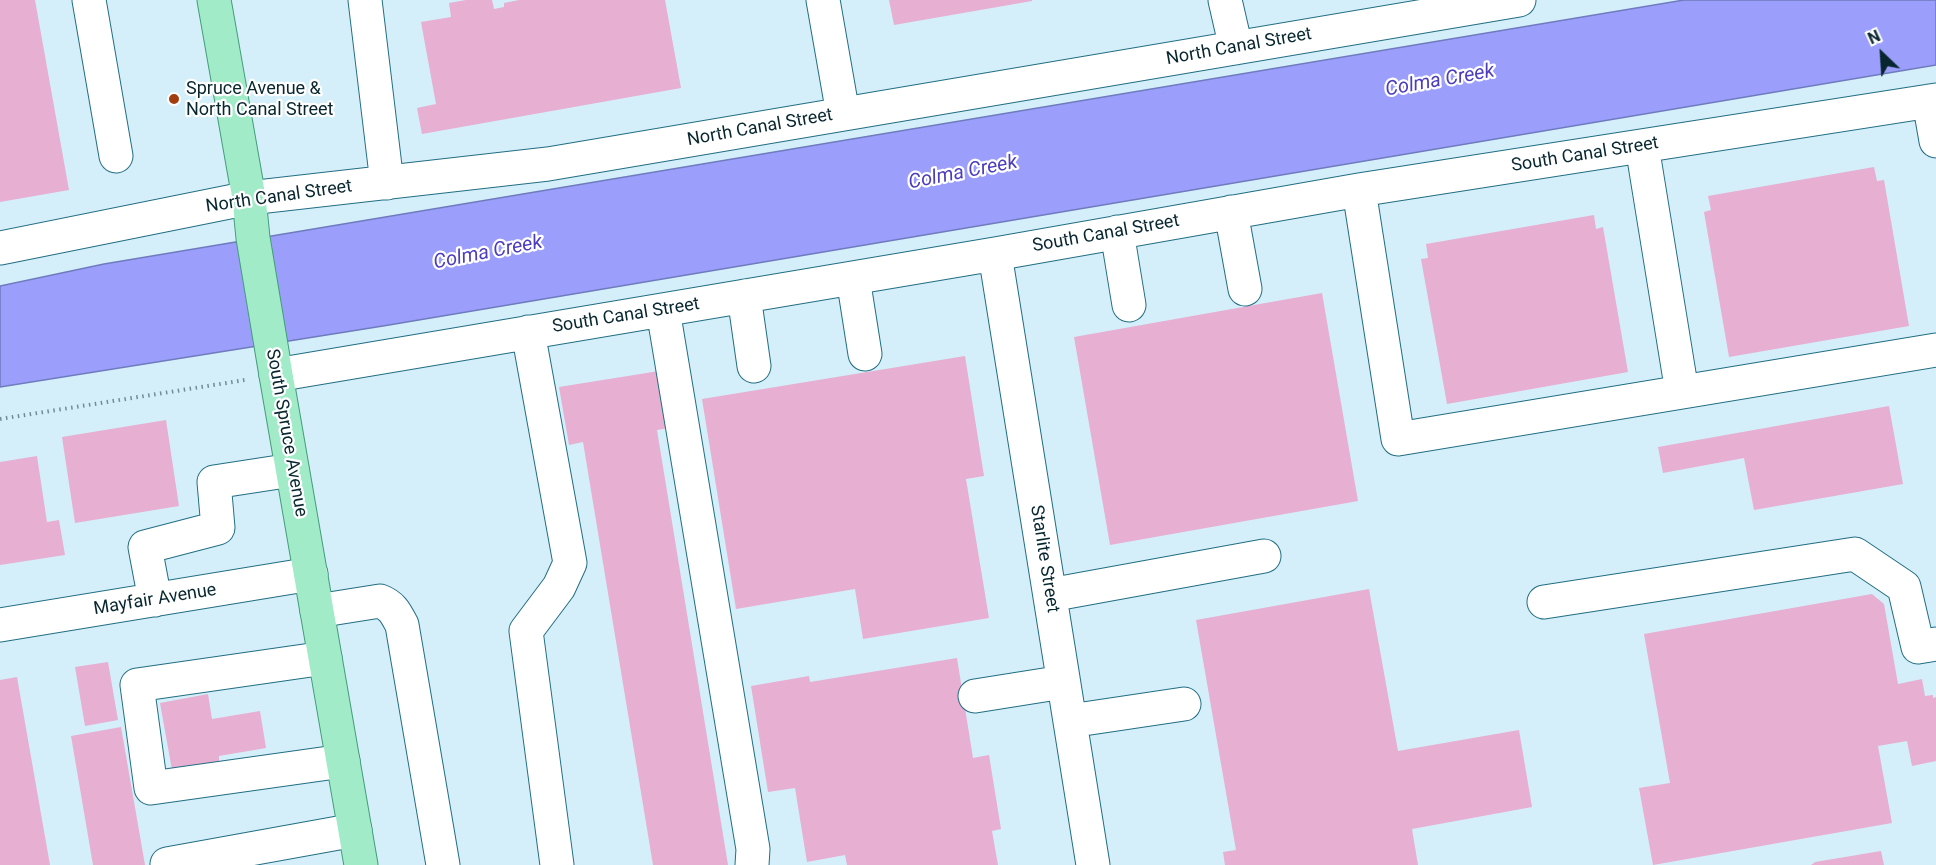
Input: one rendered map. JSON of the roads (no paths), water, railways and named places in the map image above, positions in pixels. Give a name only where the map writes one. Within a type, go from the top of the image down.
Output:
[{"type":"main road","name":"South Spruce Avenue","points":[[214,0],[249,198],[253,238],[292,470],[361,865]]},
{"type":"street","points":[[89,0],[116,156]]},
{"type":"street","points":[[365,0],[387,183]]},
{"type":"street","points":[[823,0],[843,114]]},
{"type":"street","points":[[1225,0],[1236,48]]},
{"type":"street","name":"North Canal Street","points":[[0,248],[249,198],[548,164],[1236,48],[1348,14],[1520,0]]},
{"type":"street","points":[[1932,101],[1936,141]]},
{"type":"street","name":"South Canal Street","points":[[276,375],[1359,190],[1932,101]]},
{"type":"street","points":[[1642,146],[1682,392]]},
{"type":"street","points":[[1359,190],[1398,439],[1936,350]]},
{"type":"street","points":[[1231,212],[1245,289]]},
{"type":"street","points":[[1117,232],[1129,305]]},
{"type":"street","name":"Starlite Street","points":[[995,254],[1093,865]]},
{"type":"street","points":[[853,278],[864,354]]},
{"type":"street","points":[[744,296],[754,366]]},
{"type":"street","points":[[663,310],[753,849],[752,865]]},
{"type":"street","points":[[528,332],[570,563],[559,587],[526,631],[557,865]]},
{"type":"street","points":[[155,600],[145,547],[218,528],[214,482],[292,470]]},
{"type":"street","points":[[1544,602],[1855,554],[1904,587],[1918,647],[1936,644]]},
{"type":"street","points":[[1050,594],[1264,556]]},
{"type":"street","name":"Mayfair Avenue","points":[[0,625],[311,574]]},
{"type":"street","points":[[317,611],[380,601],[388,604],[402,625],[443,865]]},
{"type":"street","points":[[325,658],[137,685],[151,789],[343,761]]},
{"type":"street","points":[[975,696],[1063,682]]},
{"type":"street","points":[[1070,721],[1184,704]]},
{"type":"street","points":[[167,864],[355,830]]},
{"type":"water","name":"Colma Creek","points":[[1684,0],[1936,0],[1936,65],[383,326],[0,387],[0,286],[104,264]]},
{"type":"place","name":"Spruce Avenue & North Canal Street","points":[[174,99]]}]
